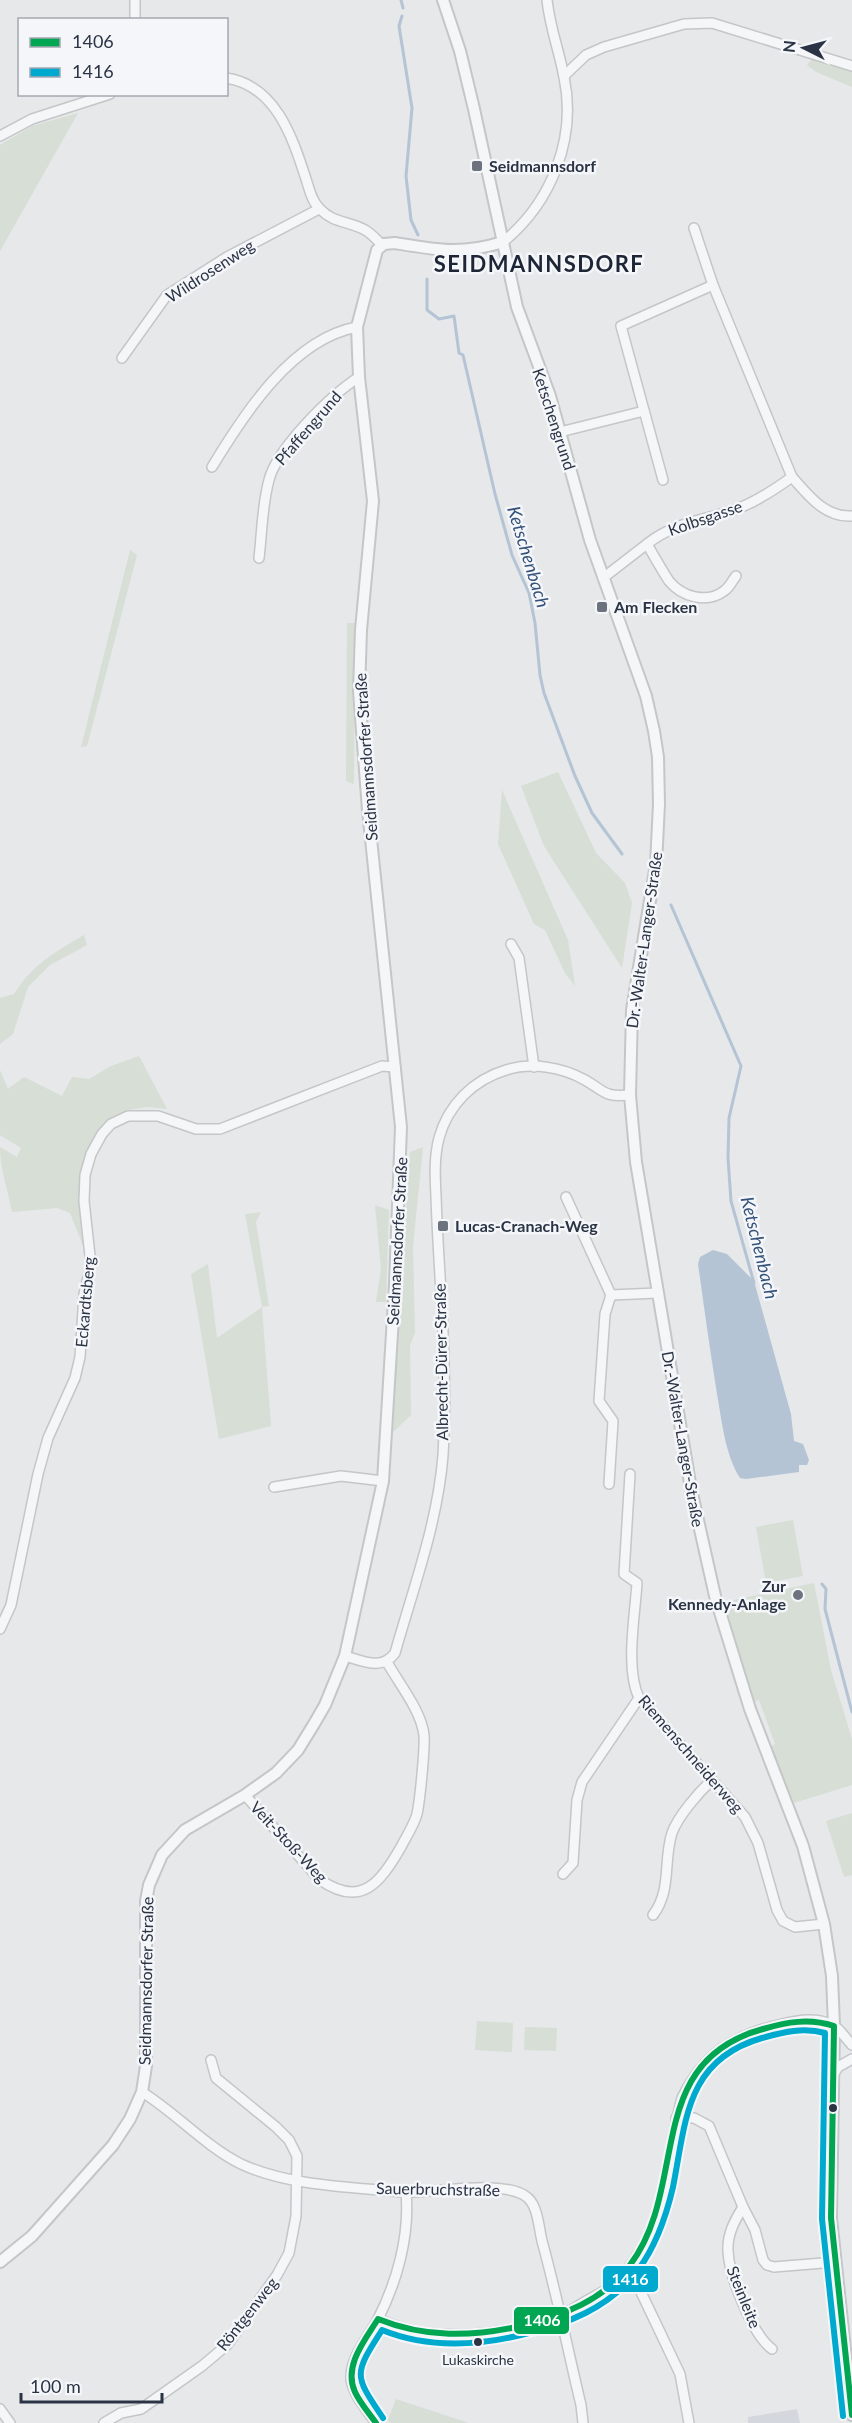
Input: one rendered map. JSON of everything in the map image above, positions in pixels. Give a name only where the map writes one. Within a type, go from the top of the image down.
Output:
[{"type":"street","points":[[135,0],[135,18]]},
{"type":"street","name":"Ketschengrund","points":[[443,0],[460,51],[520,320],[550,396],[590,540],[646,696],[658,757],[658,837]]},
{"type":"street","points":[[228,79],[249,85],[265,96],[276,109],[296,149],[312,198],[319,209],[340,223],[367,231],[382,245],[395,243],[461,251],[481,249],[503,242],[525,222],[552,182],[559,162],[566,125],[567,101],[564,76],[551,30],[547,0]]},
{"type":"street","points":[[564,76],[586,55],[604,47],[697,22],[720,26],[852,66]]},
{"type":"street","points":[[0,136],[32,119],[104,96]]},
{"type":"street","name":"Wildrosenweg","points":[[122,358],[167,295],[227,257],[319,209]]},
{"type":"street","points":[[694,228],[713,285],[792,477],[823,508],[834,514],[852,516]]},
{"type":"street","name":"Seidmannsdorfer Straße","points":[[0,2262],[32,2236],[113,2145],[130,2119],[142,2092],[146,2066],[144,1931],[149,1885],[162,1855],[185,1830],[245,1795],[276,1773],[298,1750],[325,1705],[345,1656],[383,1481],[401,1148],[395,1067],[368,810],[359,691],[361,630],[374,501],[359,377],[357,327],[375,256],[382,245]]},
{"type":"street","points":[[663,480],[621,326],[713,285]]},
{"type":"street","points":[[212,467],[240,422],[264,392],[294,361],[325,337],[341,330],[357,327]]},
{"type":"street","name":"Pfaffengrund","points":[[260,558],[265,497],[275,462],[335,394],[359,377]]},
{"type":"street","points":[[560,432],[644,411]]},
{"type":"street","name":"Kolbsgasse","points":[[603,578],[661,533],[678,525],[735,510],[774,490],[792,477]]},
{"type":"street","name":"Kolbsgasse","points":[[647,544],[670,582],[683,593],[699,598],[713,598],[726,590],[736,576]]},
{"type":"street","name":"Dr.-Walter-Langer-Straße","points":[[658,837],[656,864],[632,1010],[630,1095],[636,1162],[691,1489],[715,1596],[750,1709],[803,1845],[824,1924],[832,1976],[834,2025],[830,2192],[835,2262],[852,2415]]},
{"type":"street","points":[[511,944],[519,958],[534,1067]]},
{"type":"street","name":"Eckardtsberg","points":[[0,1629],[11,1605],[38,1474],[48,1438],[75,1378],[80,1357],[84,1294],[91,1256],[84,1201],[85,1175],[91,1154],[102,1134],[111,1124],[128,1116],[140,1114],[170,1119],[196,1129],[220,1129],[382,1066],[395,1067]]},
{"type":"street","name":"Albrecht-Dürer-Straße","points":[[387,1662],[395,1653],[419,1569],[435,1504],[443,1455],[441,1304],[435,1167],[440,1136],[449,1112],[469,1089],[481,1081],[505,1070],[534,1067],[564,1071],[585,1080],[605,1094],[630,1095]]},
{"type":"street","points":[[566,1197],[611,1294],[605,1314],[599,1401],[613,1421],[609,1484]]},
{"type":"street","points":[[611,1294],[657,1293]]},
{"type":"street","name":"Riemenschneiderweg","points":[[630,1474],[624,1574],[637,1583],[633,1681],[639,1698],[745,1816],[758,1843],[777,1910],[783,1921],[795,1927],[824,1924]]},
{"type":"street","points":[[274,1486],[341,1476],[383,1481]]},
{"type":"street","points":[[345,1656],[370,1663],[387,1662]]},
{"type":"street","name":"Veit-Stoß-Weg","points":[[245,1795],[319,1879],[331,1887],[343,1891],[358,1891],[372,1886],[383,1876],[417,1814],[424,1738],[422,1724],[387,1662]]},
{"type":"street","points":[[562,1874],[573,1863],[577,1800],[582,1782],[639,1698]]},
{"type":"street","points":[[653,1915],[665,1893],[672,1833],[700,1791],[712,1780]]},
{"type":"street","points":[[378,2319],[397,2328],[461,2335],[505,2329],[561,2315],[614,2284],[629,2267],[649,2235],[661,2198],[676,2118],[689,2084],[706,2061],[738,2037],[759,2029],[800,2020],[818,2020],[834,2025],[852,2045]]},
{"type":"street","points":[[833,2075],[838,2067],[852,2059]]},
{"type":"street","points":[[211,2060],[216,2078],[289,2140],[297,2156],[297,2181]]},
{"type":"street","name":"Sauerbruchstraße","points":[[142,2092],[159,2102],[219,2150],[241,2164],[273,2176],[297,2181],[406,2192],[471,2188],[504,2189],[525,2196],[534,2209],[582,2405],[583,2423]]},
{"type":"street","name":"Steinleite","points":[[676,2118],[694,2118],[709,2126],[755,2230],[766,2265],[774,2267],[835,2262]]},
{"type":"street","name":"Röntgenweg","points":[[104,2423],[121,2413],[141,2409],[227,2345],[285,2262],[294,2229],[297,2181]]},
{"type":"street","points":[[376,2423],[355,2393],[351,2377],[353,2364],[378,2319],[402,2252],[407,2224],[406,2192]]},
{"type":"street","name":"Steinleite","points":[[743,2206],[729,2236],[730,2264],[740,2295],[758,2334],[772,2349]]},
{"type":"street","points":[[629,2267],[680,2374],[689,2423]]},
{"type":"street","points":[[0,2409],[10,2423]]},
{"type":"street","points":[[121,2413],[127,2423]]},
{"type":"shaded area","points":[[812,59],[852,72],[852,87],[816,72],[807,65]]},
{"type":"shaded area","points":[[78,113],[0,251],[0,145],[32,126]]},
{"type":"shaded area","points":[[130,550],[137,555],[87,746],[81,747]]},
{"type":"shaded area","points":[[347,623],[355,623],[354,784],[346,781]]},
{"type":"shaded area","points":[[558,772],[596,853],[625,883],[632,903],[622,968],[544,846],[521,786]]},
{"type":"shaded area","points":[[502,790],[568,940],[575,986],[565,973],[545,930],[534,924],[498,844]]},
{"type":"shaded area","points":[[84,935],[87,945],[50,965],[28,987],[13,1034],[0,1044],[0,998],[14,994],[36,967]]},
{"type":"shaded area","points":[[139,1056],[167,1109],[148,1107],[128,1110],[110,1118],[95,1135],[85,1157],[87,1256],[70,1213],[57,1208],[12,1212],[0,1147],[17,1157],[21,1148],[0,1135],[0,1070],[8,1089],[24,1077],[62,1096],[72,1077],[89,1079],[111,1066]]},
{"type":"shaded area","points":[[423,1147],[413,1246],[415,1333],[410,1345],[411,1415],[391,1434],[410,1152]]},
{"type":"shaded area","points":[[375,1205],[389,1210],[386,1302],[376,1302],[381,1269]]},
{"type":"shaded area","points":[[261,1212],[256,1222],[269,1306],[262,1307],[245,1214]]},
{"type":"shaded area","points":[[208,1264],[217,1338],[262,1307],[271,1426],[219,1439],[191,1274]]},
{"type":"shaded area","points":[[793,1520],[803,1576],[766,1583],[756,1527]]},
{"type":"shaded area","points":[[814,1583],[831,1670],[852,1739],[852,1785],[794,1803],[770,1747],[775,1744],[759,1700],[753,1702],[743,1674],[724,1602]]},
{"type":"shaded area","points":[[852,1813],[852,1875],[844,1877],[826,1821]]},
{"type":"shaded area","points":[[477,2021],[513,2023],[512,2052],[475,2050]]},
{"type":"shaded area","points":[[525,2027],[557,2028],[556,2051],[524,2050]]},
{"type":"shaded area","points":[[396,2399],[469,2423],[390,2423],[388,2420]]},
{"type":"shaded area","points":[[797,2409],[800,2423],[748,2423],[748,2417]]},
{"type":"water","points":[[713,1250],[727,1254],[754,1281],[791,1414],[794,1441],[803,1444],[809,1460],[807,1465],[799,1465],[799,1472],[740,1478],[731,1459],[721,1416],[698,1264],[700,1257]]},
{"type":"waterway","name":"Ketschenbach","points":[[401,0],[403,8]]},
{"type":"waterway","name":"Ketschenbach","points":[[402,16],[399,26],[412,108],[406,176],[411,220],[418,235]]},
{"type":"waterway","name":"Ketschenbach","points":[[427,279],[427,310],[439,319],[454,316],[459,353],[463,355],[495,494],[512,555],[529,593],[544,693],[575,776],[592,813],[622,854]]},
{"type":"waterway","name":"Ketschenbach","points":[[671,905],[741,1066],[729,1118],[728,1158],[731,1201],[754,1283]]},
{"type":"waterway","name":"Ketschenbach","points":[[822,1584],[826,1589],[825,1609],[852,1712]]},
{"type":"transit line","name":"1406","points":[[376,2423],[355,2392],[352,2373],[357,2354],[378,2319],[413,2330],[467,2334],[521,2326],[567,2312],[595,2297],[620,2277],[630,2265],[648,2234],[684,2097],[700,2069],[725,2045],[763,2029],[789,2023],[807,2022],[834,2026],[831,2218],[852,2415]]},
{"type":"transit line","name":"1416","points":[[383,2418],[362,2383],[361,2375],[366,2357],[382,2330],[399,2336],[433,2342],[468,2343],[504,2339],[554,2326],[586,2313],[614,2295],[627,2283],[650,2251],[664,2220],[687,2117],[703,2078],[717,2061],[737,2048],[762,2038],[801,2030],[825,2033],[822,2219],[843,2416]]},
{"type":"place","name":"Seidmannsdorf","points":[[477,166]]},
{"type":"place","name":"Am Flecken","points":[[602,607]]},
{"type":"place","name":"Lucas-Cranach-Weg","points":[[443,1226]]},
{"type":"place","name":"Zur Kennedy-Anlage","points":[[798,1595]]},
{"type":"place","name":"Lukaskirche","points":[[478,2342]]},
{"type":"district","name":"SEIDMANNSDORF","points":[[539,264]]}]
